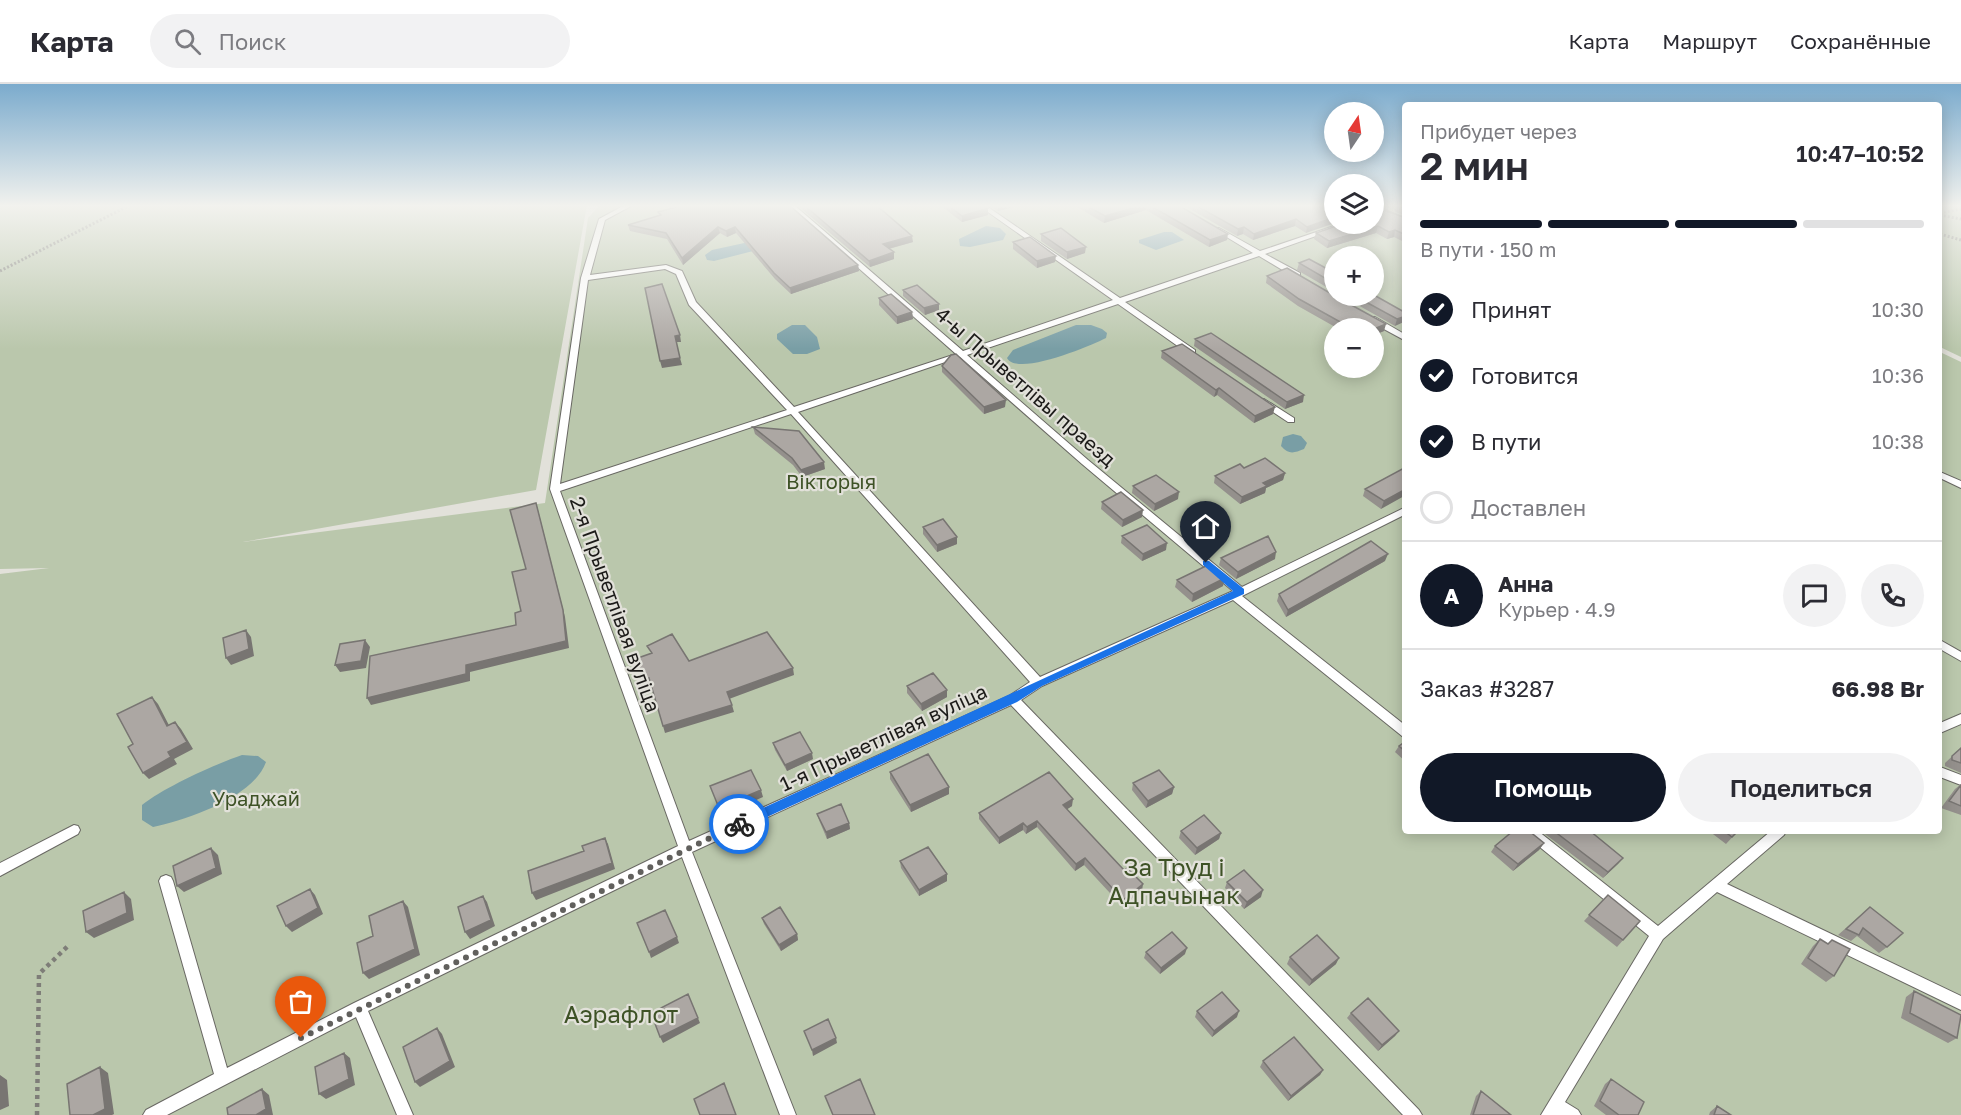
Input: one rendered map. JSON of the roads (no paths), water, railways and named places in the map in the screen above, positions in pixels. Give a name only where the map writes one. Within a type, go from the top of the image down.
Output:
[{"type":"lane","name":"2-я Прыветлівая вуліца","points":[[592,253],[585,278],[555,489],[685,849],[788,1115]]},
{"type":"lane","name":"4-ы Прыветлівы праезд","points":[[846,253],[1237,594],[1402,730]]},
{"type":"lane","points":[[1049,253],[1203,360]]},
{"type":"lane","points":[[555,489],[964,354],[1116,300],[1259,253]]},
{"type":"lane","points":[[1259,253],[1308,282]]},
{"type":"lane","points":[[585,278],[666,267],[679,273],[692,303],[793,411],[1038,683]]},
{"type":"lane","points":[[1366,316],[1402,337]]},
{"type":"lane","points":[[1252,393],[1291,420]]},
{"type":"lane","points":[[1942,476],[1961,485]]},
{"type":"lane","name":"1-я Прыветлівая вуліца","points":[[152,1115],[359,1008],[685,849],[1013,699],[1038,683],[1237,594],[1402,512]]},
{"type":"lane","points":[[1942,645],[1961,657]]},
{"type":"lane","points":[[1013,699],[1414,1115]]},
{"type":"lane","points":[[1942,727],[1961,719]]},
{"type":"lane","points":[[1942,773],[1961,780]]},
{"type":"lane","points":[[0,870],[74,830]]},
{"type":"lane","points":[[1533,834],[1658,934]]},
{"type":"lane","points":[[1573,1115],[1552,1110],[1658,934],[1776,834]]},
{"type":"lane","points":[[166,881],[223,1078]]},
{"type":"lane","points":[[1714,885],[1961,1003]]},
{"type":"lane","points":[[359,1008],[405,1115]]},
{"type":"water","points":[[745,253],[714,261],[707,260],[705,255]]},
{"type":"water","points":[[792,325],[805,325],[817,337],[820,349],[807,354],[793,354],[777,339],[777,334]]},
{"type":"water","points":[[1076,325],[1091,325],[1102,329],[1107,333],[1106,338],[1070,353],[1038,362],[1013,363],[1007,358],[1013,350]]},
{"type":"water","points":[[1293,434],[1301,436],[1307,443],[1304,449],[1292,452],[1281,446],[1283,437]]},
{"type":"water","points":[[242,755],[258,756],[266,762],[259,775],[234,796],[201,813],[167,824],[153,827],[142,820],[142,805],[152,798],[217,764]]},
{"type":"park label","name":"Вікторыя","points":[[831,481]]},
{"type":"park label","name":"Ураджай","points":[[256,798]]},
{"type":"park label","name":"За Труд і Адпачынак","points":[[1174,880]]},
{"type":"park label","name":"Аэрафлот","points":[[621,1013]]}]
